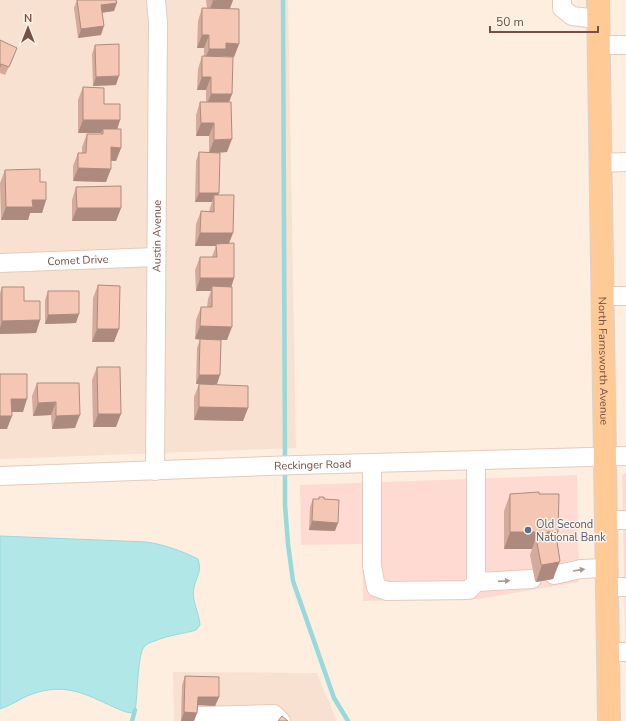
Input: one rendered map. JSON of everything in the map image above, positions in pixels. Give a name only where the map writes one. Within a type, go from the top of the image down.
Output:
[{"type":"main road","name":"North Farnsworth Avenue","points":[[598,10],[604,456],[615,520],[613,581],[617,652],[608,721]]},
{"type":"street","name":"Austin Avenue","points":[[155,471],[158,22],[156,0]]},
{"type":"street","points":[[562,0],[562,8],[572,16],[598,10]]},
{"type":"street","points":[[598,45],[626,45]]},
{"type":"street","points":[[600,163],[626,162]]},
{"type":"street","name":"Comet Drive","points":[[0,263],[156,257]]},
{"type":"street","points":[[602,296],[626,296]]},
{"type":"street","name":"Reckinger Road","points":[[0,476],[297,465],[626,456]]},
{"type":"street","points":[[372,463],[372,566],[376,587],[387,591],[469,590],[476,582],[476,460]]},
{"type":"street","points":[[554,576],[581,568],[613,581]]},
{"type":"street","points":[[476,582],[532,579]]},
{"type":"street","points":[[198,721],[198,716],[274,714],[281,721]]},
{"type":"shaded area","points":[[0,0],[288,0],[296,448],[0,459]]},
{"type":"shaded area","points":[[626,473],[626,678],[622,476]]},
{"type":"shaded area","points":[[577,475],[579,582],[479,599],[363,601],[362,544],[301,545],[300,485]]},
{"type":"shaded area","points":[[173,672],[317,673],[337,721],[174,721]]},
{"type":"water","points":[[0,536],[147,542],[186,553],[198,559],[199,570],[193,592],[200,625],[196,630],[160,639],[149,643],[144,647],[140,659],[135,710],[131,713],[127,712],[85,694],[60,689],[34,693],[0,709]]},
{"type":"building","points":[[77,0],[116,0],[117,3],[101,5],[104,26],[81,29]]},
{"type":"building","points":[[202,8],[239,9],[239,44],[226,43],[226,49],[209,49],[209,35],[202,35]]},
{"type":"building","points":[[0,40],[17,48],[9,67],[1,64],[0,67]]},
{"type":"building","points":[[119,44],[119,76],[96,77],[95,45]]},
{"type":"building","points":[[202,56],[233,57],[232,94],[211,94],[211,77],[202,77]]},
{"type":"building","points":[[83,87],[104,88],[104,104],[120,104],[120,120],[83,120]]},
{"type":"building","points":[[200,102],[231,102],[232,139],[214,140],[214,123],[201,123]]},
{"type":"building","points":[[103,129],[121,129],[121,148],[111,147],[111,169],[78,168],[78,153],[86,153],[87,134],[103,134]]},
{"type":"building","points":[[199,152],[220,153],[219,193],[199,193]]},
{"type":"building","points":[[40,169],[40,182],[46,182],[46,200],[32,200],[33,207],[6,207],[5,170]]},
{"type":"building","points":[[121,186],[121,208],[77,208],[76,187]]},
{"type":"building","points":[[214,195],[234,195],[233,233],[200,233],[201,211],[214,212]]},
{"type":"building","points":[[234,243],[234,278],[200,278],[200,257],[217,257],[216,244]]},
{"type":"building","points":[[98,285],[120,286],[119,329],[97,329]]},
{"type":"building","points":[[212,286],[232,287],[232,327],[200,326],[201,307],[212,307]]},
{"type":"building","points":[[2,287],[24,287],[24,301],[40,301],[40,320],[2,321]]},
{"type":"building","points":[[48,291],[79,291],[79,314],[48,315]]},
{"type":"building","points":[[200,339],[221,340],[220,375],[199,375]]},
{"type":"building","points":[[97,367],[120,367],[121,414],[98,414]]},
{"type":"building","points":[[0,374],[27,374],[27,399],[11,399],[12,416],[0,416]]},
{"type":"building","points":[[37,383],[79,383],[80,415],[56,416],[56,402],[38,403]]},
{"type":"building","points":[[199,384],[248,386],[248,408],[199,407]]},
{"type":"building","points":[[539,492],[539,494],[559,494],[558,532],[547,532],[548,535],[556,535],[560,561],[542,565],[536,538],[540,536],[539,532],[510,532],[510,494]]},
{"type":"building","points":[[319,497],[324,497],[324,499],[339,500],[338,523],[312,521],[313,499],[319,499]]},
{"type":"building","points":[[185,676],[219,677],[219,697],[198,697],[197,713],[184,712]]},
{"type":"building","points":[[282,716],[288,721],[278,721]]},
{"type":"waterway","points":[[283,0],[285,462]]},
{"type":"waterway","points":[[285,470],[285,505],[293,581],[334,698],[348,721]]},
{"type":"waterway","points":[[132,721],[135,710]]},
{"type":"place","name":"Old Second National Bank","points":[[528,530]]}]
